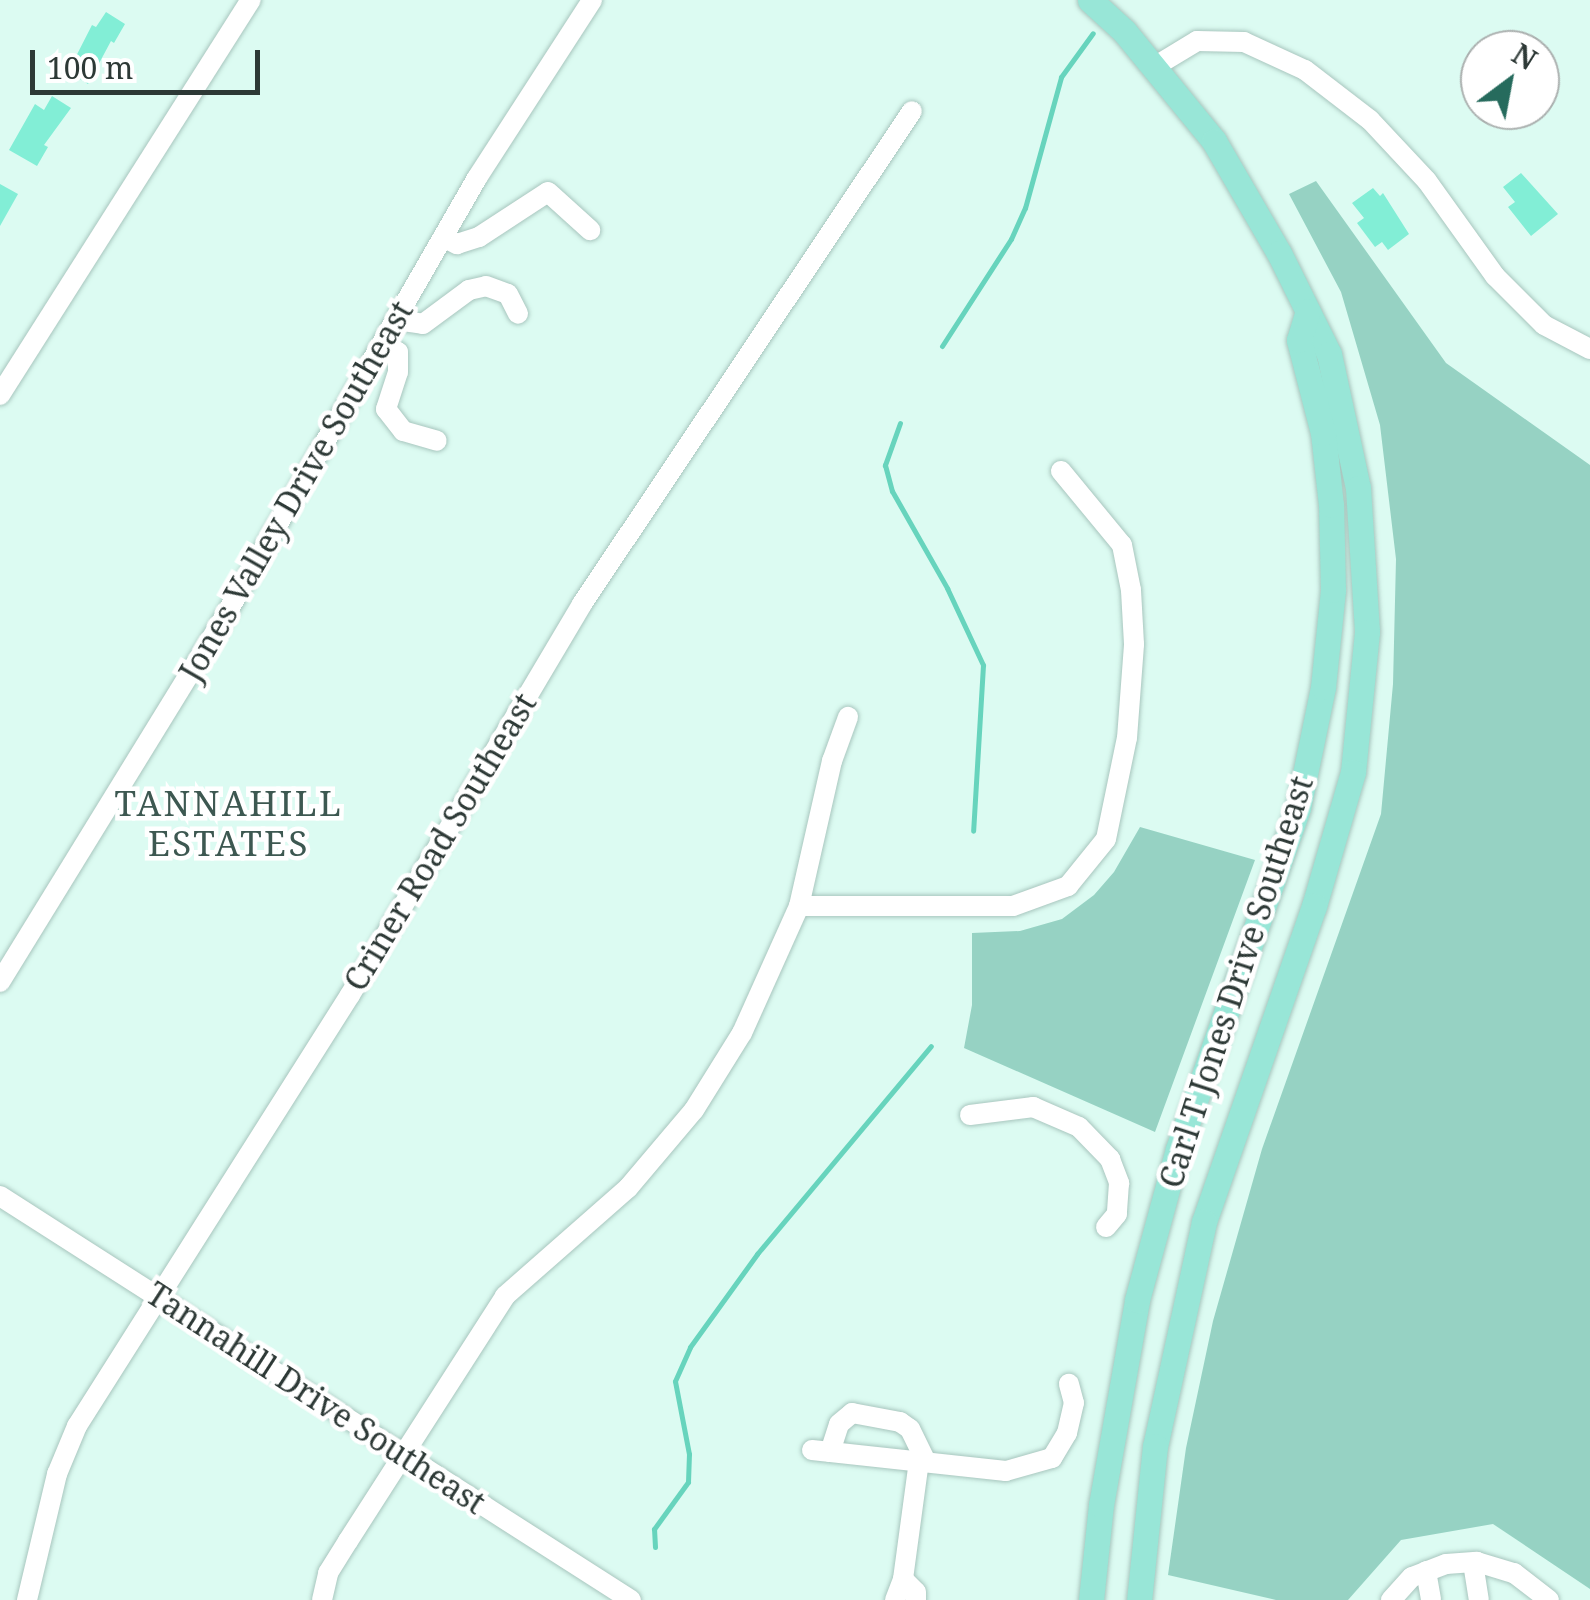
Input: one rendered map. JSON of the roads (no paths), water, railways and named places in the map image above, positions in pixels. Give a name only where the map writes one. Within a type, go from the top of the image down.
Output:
[{"type":"main road","points":[[1090,0],[1154,67],[1214,141],[1308,311]]},
{"type":"main road","name":"Carl T Jones Drive Southeast","points":[[1091,1600],[1102,1505],[1138,1300],[1178,1149],[1298,808],[1322,687],[1333,590],[1331,505],[1323,434],[1299,340],[1308,311]]},
{"type":"main road","name":"Carl T Jones Drive Southeast","points":[[1138,1600],[1154,1446],[1204,1222],[1314,906],[1353,772],[1367,632],[1358,488],[1329,354],[1308,311]]},
{"type":"street","points":[[0,395],[251,0]]},
{"type":"street","name":"Jones Valley Drive Southeast","points":[[0,982],[221,623],[443,237],[592,0]]},
{"type":"street","points":[[1154,67],[1197,41],[1244,42],[1305,70],[1382,132],[1427,181],[1495,276],[1544,325],[1590,349]]},
{"type":"street","name":"Criner Road Southeast","points":[[27,1600],[57,1474],[77,1426],[350,994],[582,604],[912,111]]},
{"type":"street","points":[[443,237],[457,244],[480,237],[548,192],[590,230]]},
{"type":"street","points":[[396,320],[423,324],[469,290],[486,286],[508,294],[518,314]]},
{"type":"street","points":[[382,344],[398,352],[398,372],[386,409],[403,431],[437,441]]},
{"type":"street","points":[[799,906],[1013,906],[1068,886],[1106,839],[1127,738],[1134,644],[1131,590],[1122,545],[1061,470]]},
{"type":"street","points":[[322,1600],[328,1572],[505,1296],[628,1188],[694,1110],[742,1033],[799,906],[832,761],[848,717]]},
{"type":"street","points":[[970,1115],[1032,1107],[1079,1127],[1110,1159],[1119,1183],[1117,1214],[1106,1227]]},
{"type":"street","name":"Tannahill Drive Southeast","points":[[0,1196],[631,1600]]},
{"type":"street","points":[[895,1600],[903,1580],[923,1462],[910,1429],[900,1422],[852,1414],[839,1424],[821,1451],[923,1462],[1006,1471],[1052,1458],[1067,1432],[1074,1403],[1069,1384]]},
{"type":"street","points":[[1473,1562],[1479,1600]]},
{"type":"street","points":[[1392,1600],[1412,1577],[1446,1564],[1473,1562],[1521,1578],[1550,1600]]},
{"type":"street","points":[[1426,1571],[1431,1600]]},
{"type":"street","points":[[1521,1578],[1524,1600]]},
{"type":"street","points":[[903,1580],[916,1592],[916,1600]]},
{"type":"waterway","points":[[942,346],[1011,239],[1025,208],[1061,77],[1093,33]]},
{"type":"waterway","points":[[900,423],[885,465],[892,491],[947,588],[983,665],[973,831]]},
{"type":"waterway","points":[[655,1547],[654,1529],[688,1482],[689,1454],[675,1381],[690,1347],[757,1254],[931,1046]]},
{"type":"district","name":"TANNAHILL ESTATES","points":[[229,823]]}]
